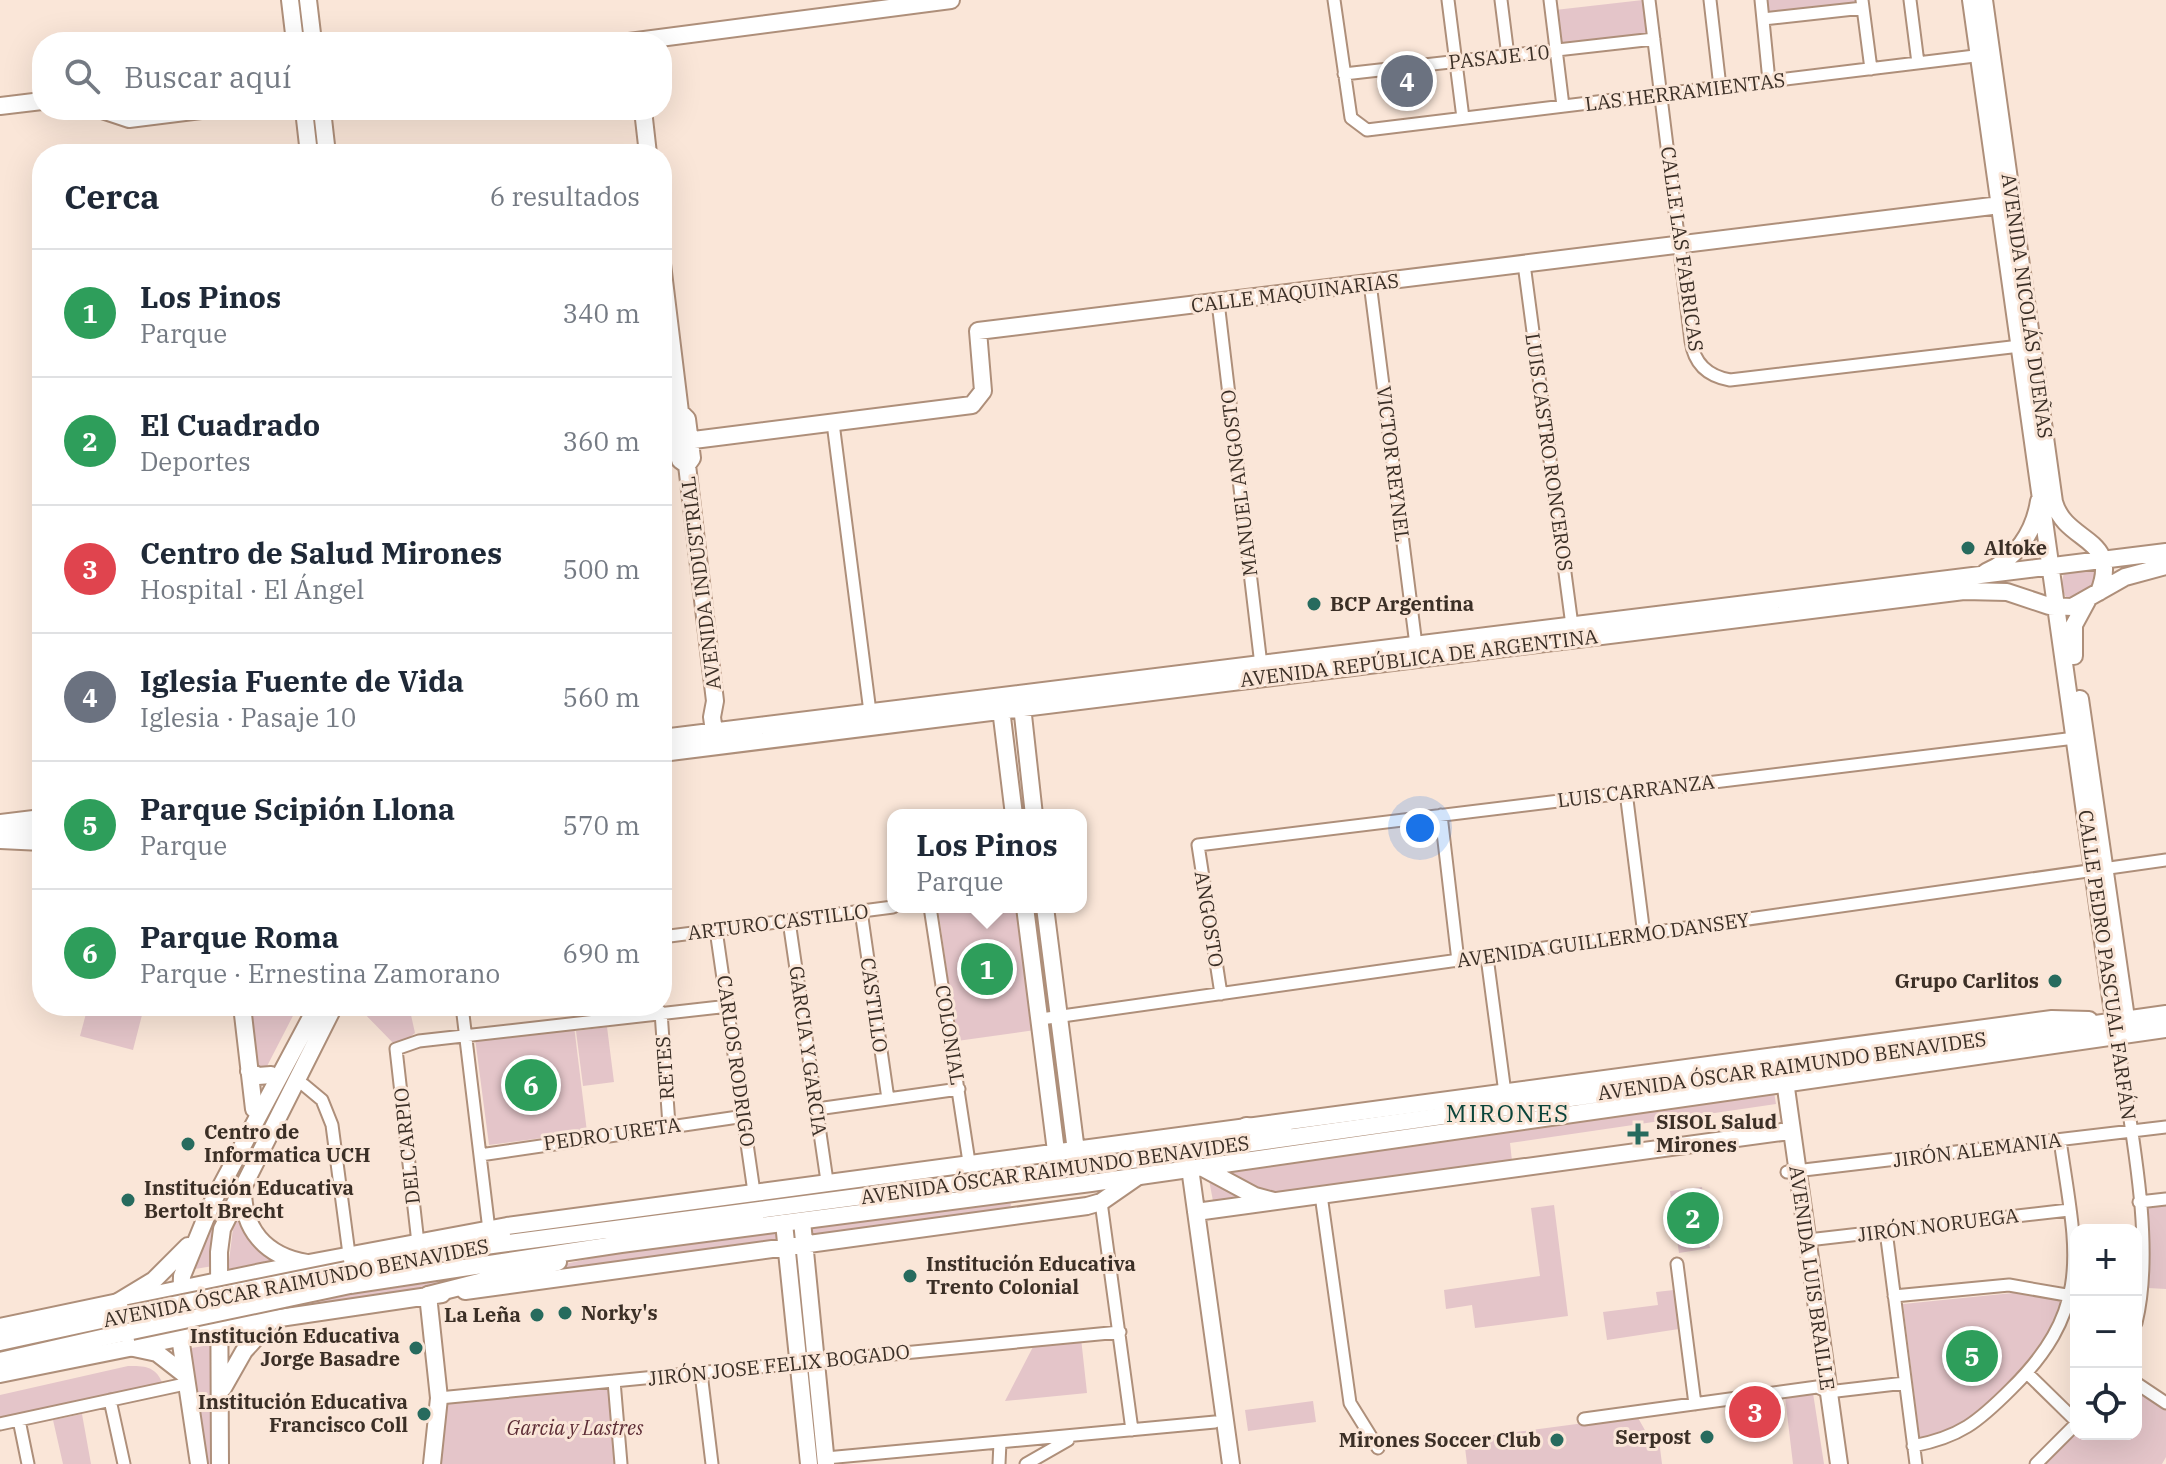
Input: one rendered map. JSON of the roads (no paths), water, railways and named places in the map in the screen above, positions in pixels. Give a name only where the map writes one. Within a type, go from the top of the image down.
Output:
[{"type":"main road","points":[[290,0],[294,32]]},
{"type":"main road","points":[[308,0],[312,32]]},
{"type":"main road","points":[[672,37],[951,0]]},
{"type":"main road","name":"AVENIDA NICOLÁS DUEÑAS","points":[[1971,0],[1986,55]]},
{"type":"main road","name":"AVENIDA NICOLÁS DUEÑAS","points":[[1984,0],[1986,55],[2054,502],[2061,520],[2094,544],[2103,560]]},
{"type":"main road","points":[[0,106],[32,102]]},
{"type":"main road","points":[[305,120],[308,144]]},
{"type":"main road","points":[[323,120],[326,144]]},
{"type":"main road","points":[[644,120],[647,144]]},
{"type":"main road","name":"AVENIDA NICOLÁS DUEÑAS","points":[[1997,132],[2000,205],[2057,607]]},
{"type":"main road","name":"CALLE MAQUINARIAS","points":[[677,442],[961,407],[980,400],[984,381],[978,331],[2000,205]]},
{"type":"main road","name":"AVENIDA INDUSTRIAL","points":[[672,346],[680,412],[676,420],[677,442],[680,460],[687,465],[720,739]]},
{"type":"main road","points":[[1976,576],[2003,562],[2024,541],[2036,517],[2040,488]]},
{"type":"main road","name":"AVENIDA REPÚBLICA DE ARGENTINA","points":[[1021,701],[1261,665],[1416,645],[1572,633],[2166,552]]},
{"type":"main road","points":[[2093,596],[2104,575],[2103,560]]},
{"type":"main road","name":"AVENIDA REPÚBLICA DE ARGENTINA","points":[[672,738],[720,739],[1572,633],[1964,591],[2007,592],[2057,607],[2093,596],[2125,577],[2166,566]]},
{"type":"main road","name":"CALLE PEDRO PASCUAL FARFÁN","points":[[2093,596],[2074,625],[2073,647],[2121,1028]]},
{"type":"main road","name":"CALLE PEDRO PASCUAL FARFÁN","points":[[2057,607],[2075,738],[2100,869]]},
{"type":"main road","points":[[1021,701],[1033,809]]},
{"type":"main road","points":[[1001,703],[1013,809]]},
{"type":"main road","name":"AVENIDA REPÚBLICA DE ARGENTINA","points":[[672,751],[870,712],[1001,703]]},
{"type":"main road","points":[[0,823],[32,819]]},
{"type":"main road","points":[[0,838],[32,833]]},
{"type":"main road","points":[[0,838],[32,841]]},
{"type":"main road","points":[[1026,913],[1060,1179]]},
{"type":"main road","points":[[1046,913],[1078,1176]]},
{"type":"main road","name":"AVENIDA ÓSCAR RAIMUNDO BENAVIDES","points":[[0,1342],[180,1289],[307,1263],[348,1270],[621,1244],[802,1221],[1078,1176],[1188,1164],[2121,1028],[2166,1014]]},
{"type":"main road","points":[[243,1016],[252,1117]]},
{"type":"main road","points":[[199,1464],[184,1379],[180,1289],[194,1238],[302,1016]]},
{"type":"main road","points":[[252,1117],[262,1112],[312,1016]]},
{"type":"main road","points":[[220,1464],[219,1281],[222,1229],[243,1181],[329,1016]]},
{"type":"main road","points":[[275,1121],[294,1103],[341,1016]]},
{"type":"main road","name":"AVENIDA ÓSCAR RAIMUNDO BENAVIDES","points":[[0,1374],[134,1341],[348,1270],[418,1243],[489,1230],[827,1181],[2052,1019],[2121,1028],[2166,1029]]},
{"type":"main road","points":[[1757,1059],[1779,1077]]},
{"type":"main road","points":[[249,1071],[258,1076],[271,1075]]},
{"type":"main road","name":"AVENIDA ÓSCAR RAIMUNDO BENAVIDES","points":[[1078,1176],[1137,1177],[1302,1135],[1779,1077]]},
{"type":"main road","name":"AVENIDA LUIS BRAILLE","points":[[1779,1077],[1782,1132],[1808,1240],[1828,1464]]},
{"type":"main road","name":"AVENIDA LUIS BRAILLE","points":[[1779,1077],[1823,1390],[1839,1464]]},
{"type":"main road","points":[[1246,1126],[1302,1135]]},
{"type":"main road","points":[[1196,1212],[1782,1132]]},
{"type":"main road","points":[[1166,1137],[1188,1164],[1255,1196],[1274,1201]]},
{"type":"main road","points":[[1188,1164],[1231,1464]]},
{"type":"main road","points":[[1188,1164],[1220,1464]]},
{"type":"main road","name":"AVENIDA ÓSCAR RAIMUNDO BENAVIDES","points":[[0,1361],[180,1337],[428,1295],[1101,1202],[1137,1177]]},
{"type":"main road","name":"AVENIDA ÓSCAR RAIMUNDO BENAVIDES","points":[[0,1327],[470,1248],[1060,1179]]},
{"type":"main road","points":[[243,1181],[247,1218],[257,1240],[283,1257],[307,1263]]},
{"type":"main road","points":[[802,1221],[808,1362]]},
{"type":"main road","points":[[784,1223],[808,1362],[820,1462]]},
{"type":"main road","points":[[465,1236],[600,1233]]},
{"type":"main road","points":[[126,1305],[161,1274],[194,1238]]},
{"type":"main road","points":[[432,1464],[439,1398],[428,1295],[621,1244]]},
{"type":"main road","points":[[221,1394],[244,1351],[275,1319],[261,1311],[254,1299],[254,1285],[266,1271]]},
{"type":"main road","points":[[126,1305],[145,1309],[149,1320],[148,1332],[134,1341],[163,1356],[184,1379]]},
{"type":"street","points":[[1334,0],[1344,74]]},
{"type":"street","points":[[1448,0],[1463,118]]},
{"type":"street","points":[[1501,0],[1508,56]]},
{"type":"street","points":[[1550,0],[1563,106]]},
{"type":"street","name":"CALLE LAS FABRICAS","points":[[1649,0],[1692,349],[1699,364],[1720,378],[1740,379],[2020,346]]},
{"type":"street","points":[[1710,0],[1720,87]]},
{"type":"street","points":[[1761,0],[1769,81]]},
{"type":"street","points":[[1910,0],[1918,63]]},
{"type":"street","points":[[1763,19],[1863,4],[1871,69]]},
{"type":"street","name":"PASAJE 10","points":[[1344,74],[1654,39]]},
{"type":"street","name":"LAS HERRAMIENTAS","points":[[1344,74],[1351,118],[1367,130],[1986,55]]},
{"type":"street","name":"LUIS CASTRO RONCEROS","points":[[1524,264],[1572,633]]},
{"type":"street","name":"VICTOR REYNEL","points":[[1370,283],[1416,645]]},
{"type":"street","name":"MANUEL ANGOSTO","points":[[1218,302],[1261,665]]},
{"type":"street","points":[[833,423],[870,712]]},
{"type":"street","name":"LUIS CARRANZA","points":[[1198,845],[2075,738]]},
{"type":"street","points":[[1626,792],[1644,935]]},
{"type":"street","points":[[1441,815],[1458,961]]},
{"type":"street","name":"ANGOSTO","points":[[1198,845],[1221,994]]},
{"type":"street","name":"AVENIDA GUILLERMO DANSEY","points":[[1041,1019],[2166,860]]},
{"type":"street","name":"ARTURO CASTILLO","points":[[672,936],[887,908]]},
{"type":"street","name":"CASTILLO","points":[[861,911],[888,1099]]},
{"type":"street","name":"COLONIAL","points":[[931,913],[969,1162]]},
{"type":"street","name":"GARCIA Y GARCIA","points":[[789,921],[827,1181]]},
{"type":"street","name":"CARLOS RODRIGO","points":[[716,930],[754,1192]]},
{"type":"street","points":[[1487,957],[1505,1093]]},
{"type":"street","points":[[672,1011],[729,1006]]},
{"type":"street","points":[[463,1016],[489,1230]]},
{"type":"street","points":[[466,1036],[628,1016]]},
{"type":"street","name":"RETES","points":[[661,1016],[669,1125]]},
{"type":"street","name":"CALLE PEDRO PASCUAL FARFÁN","points":[[2121,1028],[2145,1274],[2141,1296]]},
{"type":"street","name":"DEL CARPIO","points":[[418,1243],[396,1049],[419,1041],[466,1036]]},
{"type":"street","points":[[304,1085],[322,1100],[332,1125],[348,1270]]},
{"type":"street","points":[[817,1109],[959,1089]]},
{"type":"street","name":"PEDRO URETA","points":[[480,1155],[745,1116]]},
{"type":"street","name":"JIRÓN ALEMANIA","points":[[1792,1172],[2166,1127]]},
{"type":"street","points":[[2060,1140],[2071,1224]]},
{"type":"street","points":[[1321,1195],[1350,1403],[1378,1448]]},
{"type":"street","points":[[2139,1202],[2166,1199]]},
{"type":"street","points":[[1101,1202],[1132,1430]]},
{"type":"street","name":"JIRÓN NORUEGA","points":[[1808,1240],[2069,1210]]},
{"type":"street","points":[[1886,1231],[1916,1464]]},
{"type":"street","points":[[1677,1264],[1695,1404]]},
{"type":"street","points":[[1894,1296],[2009,1285],[2070,1296]]},
{"type":"street","points":[[1913,1446],[1970,1428],[2027,1373],[2057,1332],[2070,1301]]},
{"type":"street","name":"JIRÓN JOSE FELIX BOGADO","points":[[439,1398],[1120,1332]]},
{"type":"street","points":[[701,1373],[712,1464]]},
{"type":"street","points":[[2027,1373],[2070,1416]]},
{"type":"street","points":[[0,1424],[110,1400],[184,1379]]},
{"type":"street","points":[[614,1381],[621,1464]]},
{"type":"street","points":[[1584,1419],[1695,1404],[1905,1383]]},
{"type":"street","points":[[2142,1387],[2166,1403]]},
{"type":"street","points":[[110,1400],[124,1464]]},
{"type":"street","points":[[19,1420],[28,1464]]},
{"type":"street","points":[[820,1462],[1215,1422]]},
{"type":"street","points":[[2036,1464],[2070,1428]]},
{"type":"street","points":[[1026,1464],[1048,1449],[1080,1435]]},
{"type":"street","points":[[999,1464],[1000,1442]]},
{"type":"place","name":"Iglesia Fuente de Vida","points":[[1407,81]]},
{"type":"place","name":"Altoke","points":[[1968,548]]},
{"type":"place","name":"BCP Argentina","points":[[1314,604]]},
{"type":"place","name":"Los Pinos","points":[[987,969]]},
{"type":"place","name":"Grupo Carlitos","points":[[2055,981]]},
{"type":"place","name":"Parque Roma","points":[[531,1085]]},
{"type":"place","name":"SISOL Salud Mirones","points":[[1638,1134]]},
{"type":"place","name":"Centro de Informatica UCH","points":[[188,1144]]},
{"type":"place","name":"Institución Educativa Bertolt Brecht","points":[[128,1200]]},
{"type":"place","name":"El Cuadrado","points":[[1693,1218]]},
{"type":"place","name":"Institución Educativa Trento Colonial","points":[[910,1276]]},
{"type":"place","name":"Norky's","points":[[565,1313]]},
{"type":"place","name":"La Leña","points":[[537,1315]]},
{"type":"place","name":"Institución Educativa Jorge Basadre","points":[[416,1348]]},
{"type":"place","name":"Parque Scipión Llona","points":[[1972,1356]]},
{"type":"place","name":"Centro de Salud Mirones","points":[[1755,1412]]},
{"type":"place","name":"Institución Educativa Francisco Coll","points":[[424,1414]]},
{"type":"place","name":"Serpost","points":[[1707,1437]]},
{"type":"place","name":"Mirones Soccer Club","points":[[1557,1440]]},
{"type":"district","name":"MIRONES","points":[[1508,1114]]},
{"type":"park label","name":"Garcia y Lastres","points":[[575,1428]]}]
